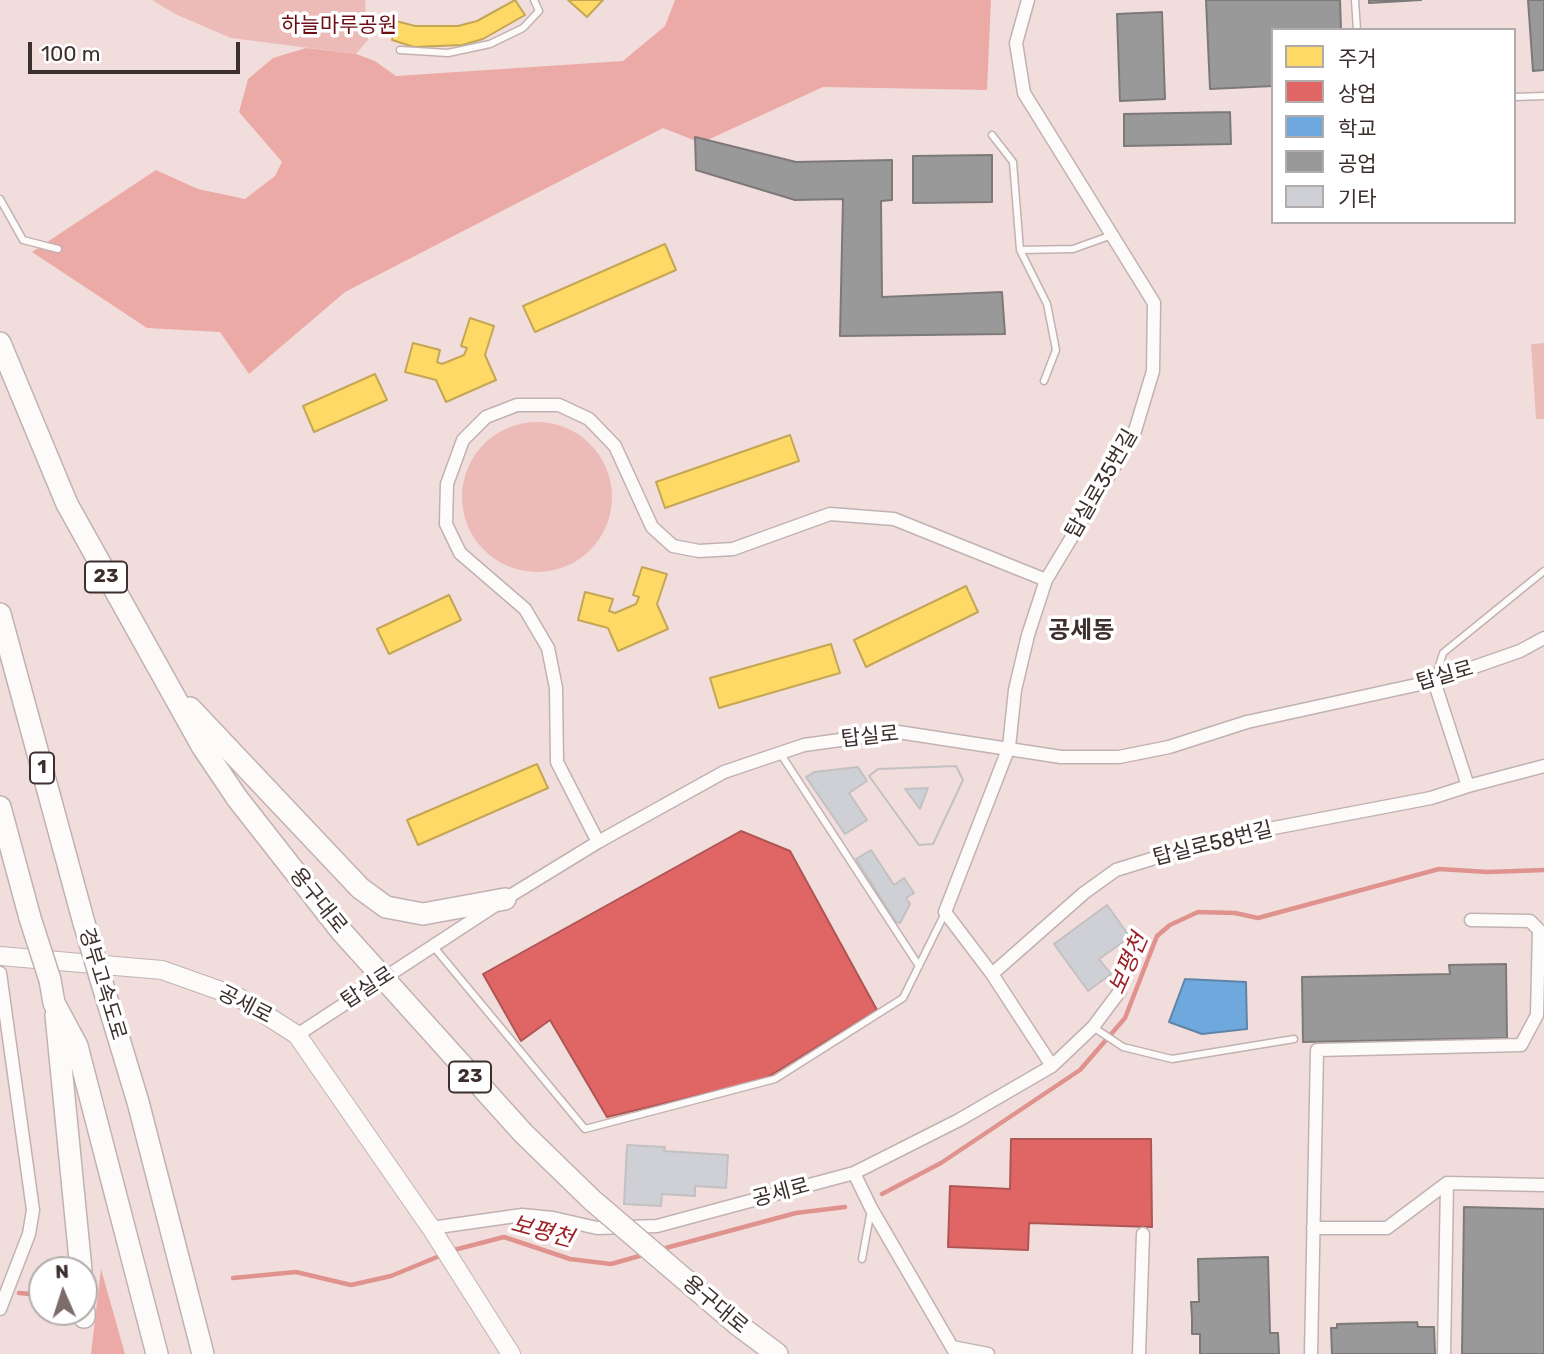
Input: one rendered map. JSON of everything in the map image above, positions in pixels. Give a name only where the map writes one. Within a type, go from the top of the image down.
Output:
[{"type":"highway","name":"용구대로","points":[[0,343],[67,504],[202,746],[237,798],[342,932],[523,1133],[593,1200],[737,1324],[777,1354]]},
{"type":"highway","name":"경부고속도로","points":[[0,614],[84,923],[138,1102],[204,1354]]},
{"type":"highway","points":[[167,684],[360,888],[386,907],[422,914],[505,899]]},
{"type":"highway","name":"경부고속도로","points":[[0,807],[50,980],[54,1003],[77,1046],[157,1354]]},
{"type":"highway","points":[[54,1003],[80,1256]]},
{"type":"street","name":"탑실로35번길","points":[[945,912],[1009,747],[1020,668],[1046,580],[1134,434],[1153,371],[1154,303],[1114,234],[1024,93],[1016,43],[1028,0]]},
{"type":"street","points":[[598,842],[557,762],[556,688],[548,648],[525,610],[460,553],[446,523],[447,484],[463,440],[486,417],[517,405],[559,405],[589,419],[615,446],[652,527],[673,546],[699,551],[733,549],[830,514],[894,519],[978,550],[1046,580]]},
{"type":"street","name":"탑실로","points":[[297,1035],[505,899],[598,842],[724,772],[804,745],[898,732],[1061,757],[1119,757],[1169,747],[1247,722],[1434,681],[1520,651],[1544,638]]},
{"type":"street","points":[[1434,681],[1468,786]]},
{"type":"street","name":"탑실로58번길","points":[[992,974],[1084,893],[1116,870],[1216,839],[1431,798],[1544,766]]},
{"type":"street","points":[[945,912],[992,974],[1052,1066]]},
{"type":"street","points":[[1311,1354],[1317,1050],[1521,1045],[1537,1015],[1539,930],[1530,921],[1471,919]]},
{"type":"street","name":"공세로","points":[[0,956],[162,970],[238,997],[297,1035],[434,1232],[522,1215],[553,1218],[597,1228],[657,1226],[854,1173],[959,1120],[1052,1066],[1093,1027],[1121,991]]},
{"type":"street","points":[[0,973],[33,1210],[29,1234],[0,1310]]},
{"type":"street","points":[[854,1173],[871,1209],[954,1350],[988,1354]]},
{"type":"street","points":[[1313,1228],[1387,1228],[1447,1183],[1544,1185]]},
{"type":"street","points":[[1444,1354],[1447,1183]]},
{"type":"street","points":[[434,1232],[511,1354]]},
{"type":"street","points":[[1139,1354],[1143,1234]]},
{"type":"lane","points":[[400,50],[448,53],[490,44],[523,28],[539,11],[534,0]]},
{"type":"lane","points":[[1355,0],[1357,28]]},
{"type":"lane","points":[[1516,97],[1544,96]]},
{"type":"lane","points":[[992,135],[1013,162],[1020,250],[1047,304],[1056,350],[1044,381]]},
{"type":"lane","points":[[0,199],[23,240],[58,249]]},
{"type":"lane","points":[[1020,250],[1073,249],[1114,234]]},
{"type":"lane","points":[[1434,681],[1443,653],[1544,571]]},
{"type":"lane","points":[[780,753],[919,966]]},
{"type":"lane","points":[[433,946],[585,1129],[775,1079],[904,998],[945,912]]},
{"type":"lane","points":[[1093,1027],[1123,1047],[1172,1059],[1294,1039]]},
{"type":"lane","points":[[862,1259],[871,1209]]},
{"type":"green space","name":"하늘마루공원","points":[[152,0],[365,0],[368,40],[356,54],[231,38],[175,14]]},
{"type":"green space","points":[[1544,343],[1544,419],[1536,419],[1531,344]]},
{"type":"green space","points":[[537,422],[566,428],[590,444],[606,468],[612,497],[606,526],[590,550],[566,566],[537,572],[508,566],[484,550],[468,526],[462,497],[468,468],[484,444],[508,428]]},
{"type":"shaded area","points":[[675,0],[991,0],[987,90],[823,87],[701,143],[663,128],[345,292],[249,374],[220,332],[147,328],[32,252],[156,170],[198,189],[245,199],[275,176],[282,162],[239,112],[248,79],[273,58],[306,48],[356,54],[375,61],[396,76],[623,61],[665,26]]},
{"type":"shaded area","points":[[101,1269],[125,1354],[91,1354],[94,1326],[98,1326]]},
{"type":"building: 주거","points":[[515,0],[525,15],[483,39],[462,45],[414,47],[392,40],[396,21],[415,26],[458,26],[477,21]]},
{"type":"building: 주거","points":[[568,0],[603,0],[587,17]]},
{"type":"building: 주거","points":[[665,244],[676,270],[535,332],[523,306]]},
{"type":"building: 주거","points":[[470,318],[494,326],[485,355],[496,380],[446,402],[436,380],[405,372],[413,343],[440,350],[437,362],[442,364],[464,355],[467,348],[461,346]]},
{"type":"building: 주거","points":[[375,374],[387,400],[314,432],[303,406]]},
{"type":"building: 주거","points":[[790,435],[799,461],[665,508],[656,482]]},
{"type":"building: 주거","points":[[642,567],[667,574],[657,604],[668,629],[618,651],[608,628],[578,620],[585,592],[613,599],[609,611],[615,613],[636,604],[639,597],[633,595]]},
{"type":"building: 주거","points":[[966,586],[978,612],[866,667],[854,640]]},
{"type":"building: 주거","points":[[449,595],[461,620],[389,654],[377,629]]},
{"type":"building: 주거","points":[[831,644],[840,673],[719,708],[710,678]]},
{"type":"building: 주거","points":[[537,764],[548,788],[418,845],[407,820]]},
{"type":"building: 상업","points":[[741,831],[790,851],[877,1010],[763,1080],[607,1117],[550,1020],[521,1041],[483,974]]},
{"type":"building: 상업","points":[[1011,1139],[1151,1139],[1152,1227],[1029,1223],[1028,1250],[948,1247],[950,1186],[1010,1189]]},
{"type":"building: 학교","points":[[1185,979],[1246,982],[1247,1029],[1202,1034],[1169,1022]]},
{"type":"building: 공업","points":[[1206,0],[1340,0],[1341,28],[1271,28],[1271,86],[1210,89]]},
{"type":"building: 공업","points":[[1369,0],[1421,0],[1369,3]]},
{"type":"building: 공업","points":[[1528,0],[1544,0],[1544,70],[1533,71]]},
{"type":"building: 공업","points":[[1162,12],[1165,99],[1120,101],[1117,14]]},
{"type":"building: 공업","points":[[1230,112],[1231,144],[1124,146],[1124,114]]},
{"type":"building: 공업","points":[[695,137],[796,162],[892,160],[892,200],[881,201],[882,297],[1002,292],[1005,334],[840,336],[843,199],[795,200],[696,170]]},
{"type":"building: 공업","points":[[992,155],[992,202],[913,203],[913,156]]},
{"type":"building: 공업","points":[[1506,964],[1507,1038],[1303,1042],[1302,977],[1450,974],[1449,965]]},
{"type":"building: 공업","points":[[1464,1207],[1544,1209],[1544,1354],[1462,1354]]},
{"type":"building: 공업","points":[[1268,1257],[1270,1333],[1278,1333],[1279,1354],[1200,1354],[1200,1334],[1192,1334],[1191,1302],[1199,1302],[1198,1259]]},
{"type":"building: 공업","points":[[1417,1322],[1418,1327],[1434,1327],[1435,1354],[1332,1354],[1331,1328],[1337,1328],[1337,1324]]},
{"type":"building: 기타","points":[[956,766],[963,780],[933,844],[919,845],[869,776],[878,769]],"holes":[[[928,788],[920,809],[905,789]]]},
{"type":"building: 기타","points":[[956,766],[963,780],[933,844],[919,845],[869,776],[878,769]]},
{"type":"building: 기타","points":[[858,767],[867,781],[849,793],[867,820],[845,834],[806,777],[814,772]]},
{"type":"building: 기타","points":[[871,850],[894,885],[904,878],[914,893],[906,898],[910,904],[900,923],[896,922],[856,859]]},
{"type":"building: 기타","points":[[1107,905],[1130,937],[1099,959],[1111,974],[1088,991],[1054,944]]},
{"type":"building: 기타","points":[[627,1145],[665,1147],[664,1151],[728,1155],[726,1188],[695,1186],[695,1196],[662,1194],[661,1206],[624,1204]]},
{"type":"waterway","name":"보평천","points":[[882,1194],[941,1163],[1080,1070],[1125,1018],[1157,936],[1170,925],[1198,912],[1235,913],[1258,918],[1439,869],[1488,872],[1544,870]]},
{"type":"waterway","name":"보평천","points":[[662,1249],[796,1213],[845,1207]]},
{"type":"waterway","name":"보평천","points":[[450,1251],[504,1237],[570,1259],[611,1264],[643,1255]]},
{"type":"waterway","name":"보평천","points":[[233,1278],[296,1272],[351,1285],[391,1276],[442,1255]]},
{"type":"waterway","name":"보평천","points":[[19,1293],[28,1294]]},
{"type":"district","name":"공세동","points":[[1081,631]]}]
